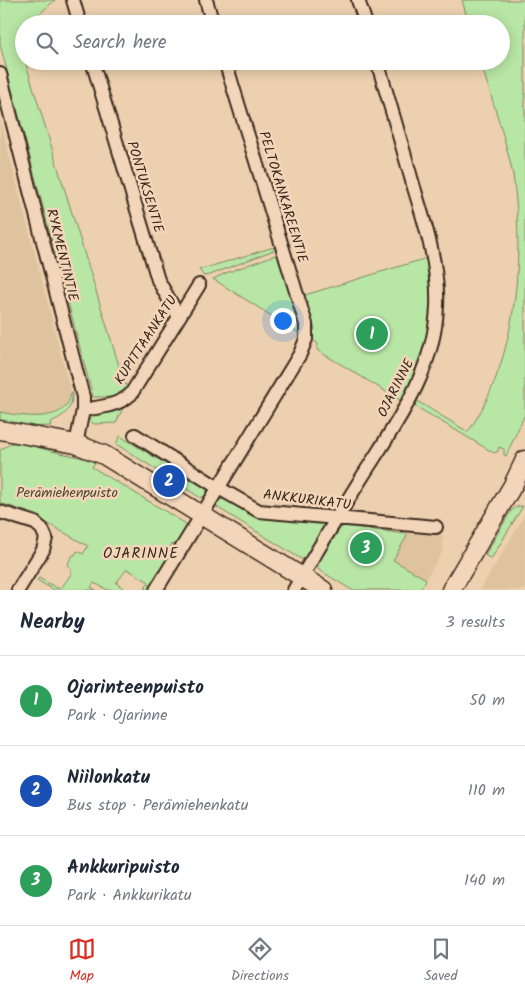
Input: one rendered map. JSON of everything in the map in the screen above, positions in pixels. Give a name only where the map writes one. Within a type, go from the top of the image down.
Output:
[{"type":"street","points":[[73,0],[77,15]]},
{"type":"street","points":[[206,0],[210,15]]},
{"type":"street","points":[[358,0],[363,15]]},
{"type":"street","name":"PONTUKSENTIE","points":[[95,70],[158,280],[179,317]]},
{"type":"street","name":"PELTOKANKAREENTIE","points":[[218,487],[304,343],[306,324],[228,70]]},
{"type":"street","name":"OJARINNE","points":[[298,584],[414,391],[430,354],[434,335],[437,307],[436,277],[432,254],[380,70]]},
{"type":"street","name":"RYKMENTINTIE","points":[[0,74],[83,397],[83,410],[76,444]]},
{"type":"street","name":"KUPITTAANKATU","points":[[83,410],[116,404],[136,389],[199,285]]},
{"type":"street","points":[[1,432],[76,444],[104,455],[202,516],[298,584],[323,590]]},
{"type":"street","name":"ANKKURIKATU","points":[[135,435],[260,511],[436,527]]},
{"type":"street","points":[[451,590],[508,494],[525,460]]},
{"type":"street","points":[[156,590],[218,487]]},
{"type":"street","points":[[0,512],[40,526],[45,534],[46,541],[43,550],[18,590]]},
{"type":"shaded area","points":[[0,120],[71,393],[65,407],[46,416],[28,416],[0,412]]},
{"type":"shaded area","points":[[525,515],[525,590],[480,590]]},
{"type":"shaded area","points":[[404,533],[444,536],[442,542],[444,549],[426,579],[393,560],[407,536]]},
{"type":"green space","points":[[0,0],[55,0],[38,15],[15,15],[15,70],[28,70],[124,382],[128,388],[122,397],[93,397],[0,44]]},
{"type":"green space","points":[[462,0],[525,0],[525,414],[506,456],[504,455],[504,449],[499,447],[498,451],[494,453],[415,406],[417,401],[468,432],[484,404],[497,374],[507,342],[513,308],[517,275],[518,241],[517,207],[513,175],[483,70],[510,70],[510,15],[466,15]]},
{"type":"green space","points":[[274,247],[274,250],[210,275],[204,276],[199,270]]},
{"type":"green space","points":[[279,255],[300,322],[302,335],[213,279]]},
{"type":"green space","points":[[427,258],[432,284],[431,323],[425,348],[404,397],[400,400],[317,350],[318,344],[311,338],[315,329],[301,291],[303,290],[305,295]]},
{"type":"green space","points":[[71,393],[71,404],[67,412],[50,422],[51,426],[27,427],[0,423],[0,412],[31,416],[52,414],[61,410],[68,403]]},
{"type":"green space","points":[[123,408],[116,423],[94,424],[90,421],[90,417],[96,413]]},
{"type":"green space","points":[[120,436],[205,488],[207,494],[201,498],[116,444]]},
{"type":"green space","name":"Perämiehenpuisto","points":[[12,443],[95,462],[92,467],[188,525],[177,545],[172,544],[169,548],[173,551],[150,590],[144,590],[149,582],[127,569],[116,583],[126,590],[108,590],[94,583],[91,587],[96,590],[54,590],[37,580],[39,578],[57,588],[62,587],[71,574],[71,568],[67,565],[73,555],[77,551],[83,554],[88,546],[45,522],[37,515],[0,503],[0,450]]},
{"type":"green space","points":[[225,499],[326,524],[306,559],[303,560],[215,506],[219,500]]},
{"type":"green space","points":[[523,506],[491,559],[485,555],[511,511],[516,507]]},
{"type":"green space","points":[[344,526],[406,534],[407,536],[393,560],[426,579],[424,584],[419,590],[352,590],[319,570],[317,564],[340,529]]},
{"type":"place","name":"Ojarinteenpuisto","points":[[372,334]]},
{"type":"place","name":"Niilonkatu","points":[[169,481]]},
{"type":"place","name":"Ankkuripuisto","points":[[366,548]]},
{"type":"district","name":"OJARINNE","points":[[141,554]]}]
